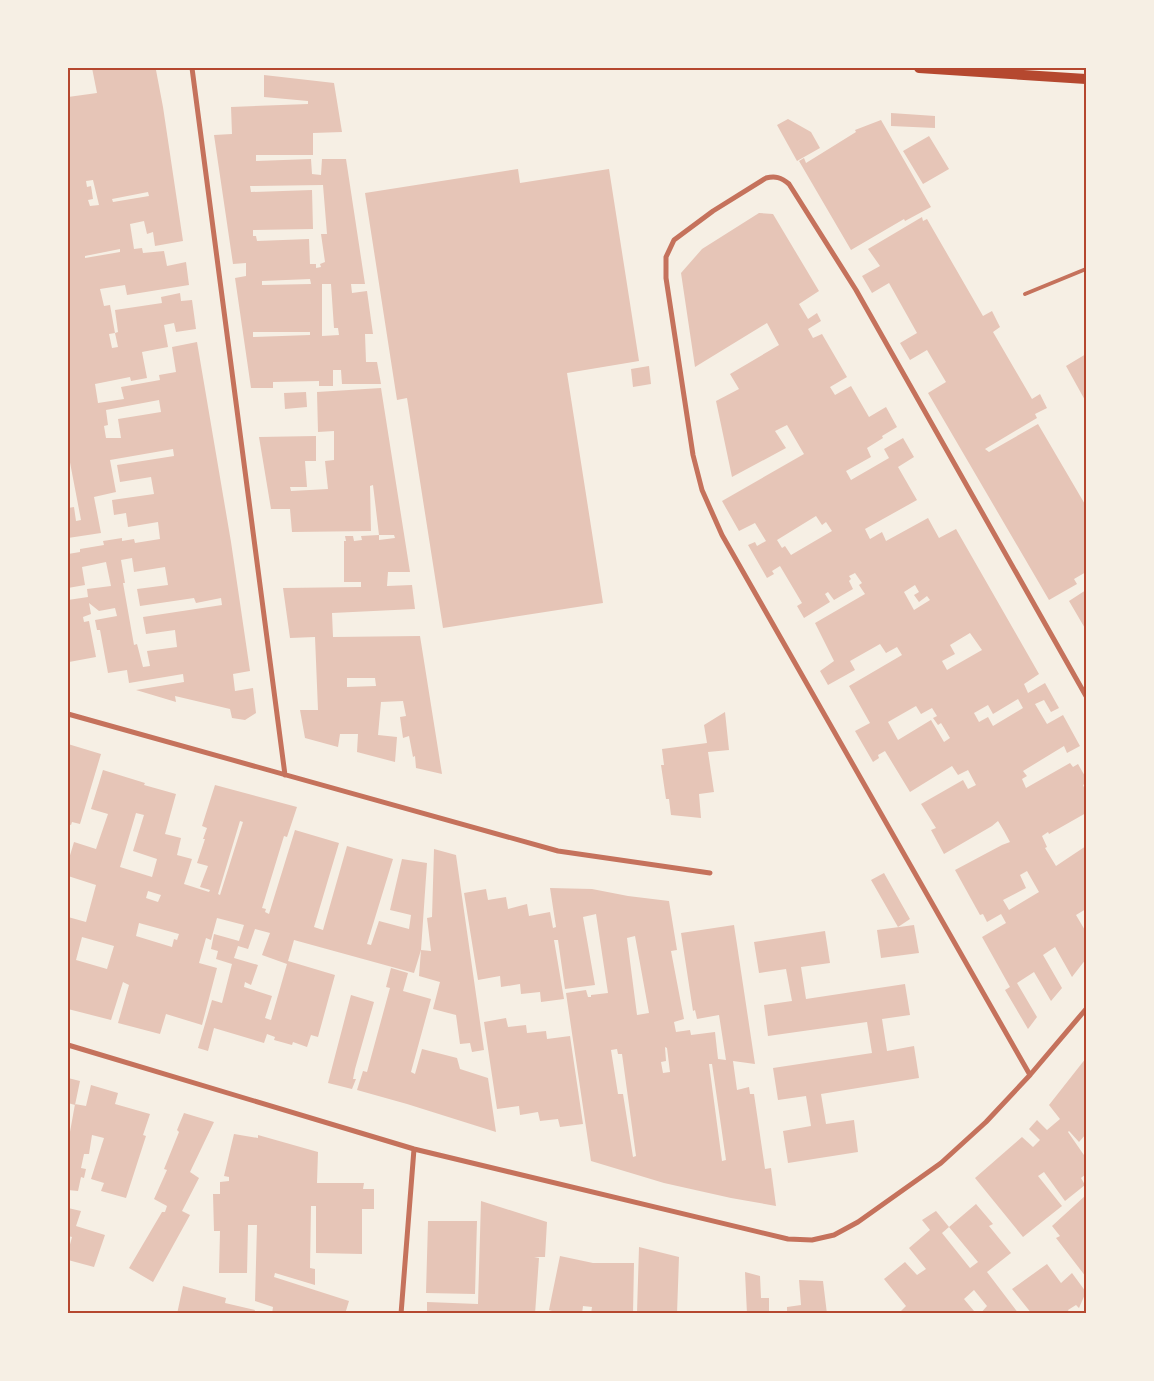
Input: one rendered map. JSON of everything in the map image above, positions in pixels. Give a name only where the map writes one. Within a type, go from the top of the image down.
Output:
[{"type":"main road","points":[[919,68],[1086,79]]},
{"type":"street","points":[[192,68],[285,774]]},
{"type":"street","points":[[1030,1075],[722,535],[702,490],[693,454],[666,278],[666,258],[674,240],[713,211],[766,178],[775,176],[789,184],[856,290],[1086,696]]},
{"type":"street","points":[[68,714],[558,851],[710,873]]},
{"type":"street","points":[[68,1046],[185,1079],[414,1149],[788,1239],[812,1240],[834,1234],[858,1222],[941,1163],[986,1122],[1030,1075],[1086,1008]]},
{"type":"street","points":[[401,1314],[414,1149]]},
{"type":"lane","points":[[1025,294],[1086,270]]},
{"type":"building","points":[[92,68],[154,68],[156,70],[183,241],[155,246],[153,232],[147,234],[144,221],[130,224],[134,249],[142,248],[143,253],[164,251],[167,266],[186,262],[189,285],[127,295],[125,285],[100,289],[104,306],[110,305],[115,333],[118,332],[115,310],[162,303],[161,297],[180,293],[181,301],[192,300],[196,329],[176,332],[174,323],[164,325],[168,347],[142,352],[147,378],[131,381],[130,377],[95,384],[98,403],[124,399],[121,387],[160,380],[159,375],[176,372],[172,347],[197,342],[231,542],[250,671],[233,674],[235,691],[253,688],[256,713],[245,720],[232,718],[230,709],[175,696],[176,702],[136,690],[184,682],[183,674],[129,683],[127,670],[108,673],[100,630],[97,630],[95,620],[117,616],[115,608],[99,611],[89,603],[91,614],[83,617],[84,622],[89,621],[96,657],[69,662],[68,600],[88,597],[87,589],[111,586],[106,562],[82,567],[85,585],[68,588],[68,554],[80,552],[80,549],[104,545],[103,541],[122,538],[122,541],[134,539],[135,543],[160,539],[158,522],[128,527],[126,513],[114,515],[112,500],[154,494],[151,477],[120,482],[117,465],[174,456],[173,449],[110,460],[116,492],[94,497],[101,533],[68,538],[68,508],[74,507],[76,521],[81,520],[68,452],[68,97],[97,93]],"holes":[[[93,180],[99,205],[90,206],[88,200],[93,199],[91,186],[87,187],[86,181]],[[148,192],[149,196],[113,202],[112,199]],[[120,249],[120,252],[85,258],[85,256]],[[115,333],[118,347],[112,348],[109,334]],[[159,400],[161,412],[118,419],[121,438],[106,438],[104,426],[108,425],[106,410]],[[132,558],[134,572],[165,567],[168,585],[137,589],[140,606],[194,598],[196,603],[221,598],[222,605],[143,617],[146,634],[175,630],[177,647],[147,651],[150,666],[143,667],[137,644],[134,645],[123,583],[125,583],[121,560]]]},
{"type":"building","points":[[264,75],[334,83],[342,132],[313,133],[313,155],[256,155],[256,161],[311,159],[312,174],[321,175],[322,159],[346,159],[365,284],[351,284],[352,293],[367,291],[373,334],[365,334],[366,362],[377,362],[381,384],[342,384],[341,370],[333,370],[333,386],[319,386],[319,381],[273,382],[273,388],[251,388],[235,278],[246,276],[246,263],[233,264],[214,135],[232,134],[231,107],[308,104],[308,101],[264,97]],"holes":[[[323,185],[327,234],[321,234],[325,262],[320,264],[321,267],[316,268],[316,264],[310,264],[309,239],[257,241],[256,236],[253,236],[253,230],[313,229],[312,190],[251,192],[250,186]],[[310,279],[311,284],[262,285],[262,281]],[[322,284],[331,284],[334,328],[338,328],[339,335],[322,336]],[[253,332],[310,332],[310,335],[253,337]]]},
{"type":"building","points":[[891,113],[935,116],[935,128],[891,126]]},
{"type":"building","points":[[788,119],[811,132],[820,148],[797,161],[777,125]]},
{"type":"building","points":[[881,120],[931,207],[905,221],[904,219],[851,250],[799,161],[804,158],[806,163],[856,132],[855,130]]},
{"type":"building","points":[[929,136],[949,169],[923,184],[903,151]]},
{"type":"building","points":[[518,169],[520,183],[609,169],[639,361],[567,373],[603,603],[443,628],[407,398],[397,400],[365,193]]},
{"type":"building","points":[[759,213],[773,214],[819,291],[799,304],[808,319],[817,313],[821,321],[808,329],[813,338],[822,334],[847,377],[830,387],[835,395],[851,386],[869,417],[886,407],[897,427],[867,448],[871,457],[846,471],[851,480],[889,458],[884,449],[903,438],[914,457],[898,467],[917,500],[865,529],[870,539],[882,532],[886,541],[928,518],[939,538],[956,529],[1039,674],[1024,684],[1028,693],[1045,683],[1059,708],[1051,712],[1044,700],[1035,704],[1047,724],[1063,715],[1080,746],[1067,753],[1064,746],[1023,771],[1027,776],[1022,779],[1026,788],[1070,763],[1073,767],[1078,764],[1086,778],[1086,783],[1083,785],[1086,792],[1086,813],[1042,836],[1047,847],[1045,848],[1056,866],[1086,846],[1086,909],[1076,915],[1086,932],[1086,959],[1072,977],[1055,947],[1043,955],[1062,988],[1051,1001],[1034,972],[1017,983],[1037,1017],[1028,1029],[1005,990],[1010,987],[982,937],[1006,923],[1001,914],[987,922],[983,914],[980,915],[955,870],[1010,842],[1004,831],[998,821],[944,854],[931,830],[936,828],[921,804],[963,780],[968,789],[976,785],[968,770],[958,775],[952,766],[910,792],[885,751],[878,755],[879,758],[873,762],[855,731],[870,723],[849,686],[902,655],[897,647],[886,653],[880,644],[850,661],[855,670],[828,685],[820,671],[834,661],[815,623],[865,594],[859,585],[862,583],[855,573],[849,576],[853,589],[834,600],[828,592],[825,594],[830,602],[804,618],[797,606],[802,603],[780,566],[772,571],[774,574],[767,578],[748,545],[755,542],[757,546],[766,541],[755,523],[739,531],[722,501],[804,454],[787,425],[775,431],[786,448],[732,477],[716,401],[739,389],[730,374],[779,345],[767,323],[695,367],[681,273],[702,249]],"holes":[[[816,516],[822,525],[826,522],[832,531],[791,555],[785,546],[782,548],[777,540]],[[915,585],[919,592],[914,595],[919,602],[927,596],[930,600],[914,610],[904,592]],[[970,633],[982,650],[947,670],[942,661],[955,654],[950,645]],[[1018,699],[1023,708],[993,726],[988,717],[979,722],[974,713],[988,705],[993,714]],[[916,706],[921,714],[932,708],[937,716],[933,718],[938,725],[941,723],[950,738],[944,742],[931,720],[898,740],[888,722]],[[1027,871],[1039,892],[1009,910],[1003,900],[1026,888],[1020,875]]]},
{"type":"building","points":[[922,217],[923,221],[927,219],[983,316],[992,311],[1000,327],[993,332],[1032,399],[1040,394],[1047,408],[1035,414],[1037,418],[985,449],[989,452],[1038,424],[1086,506],[1086,572],[1074,579],[1077,584],[1049,600],[928,393],[946,382],[927,350],[910,360],[900,343],[917,333],[889,283],[872,293],[862,276],[880,266],[868,249]]},
{"type":"building","points":[[1086,354],[1086,402],[1066,366]]},
{"type":"building","points":[[649,366],[651,384],[633,387],[631,369]]},
{"type":"building","points":[[381,388],[410,572],[388,572],[387,586],[412,585],[415,609],[332,613],[333,637],[420,636],[442,774],[416,768],[415,756],[413,757],[409,736],[403,738],[400,717],[406,716],[403,701],[381,702],[378,735],[397,737],[395,762],[357,752],[358,734],[340,734],[338,747],[305,738],[300,710],[318,710],[315,637],[290,638],[283,588],[361,587],[361,582],[344,582],[344,541],[346,541],[345,536],[353,536],[354,541],[362,540],[361,536],[379,535],[373,485],[370,486],[371,531],[292,532],[290,509],[271,509],[259,437],[316,436],[316,461],[305,461],[307,487],[290,487],[291,491],[328,489],[325,461],[334,460],[334,431],[318,432],[317,392]],"holes":[[[379,535],[394,535],[395,538],[379,540]],[[347,678],[375,678],[376,686],[347,687]]]},
{"type":"building","points":[[306,392],[307,407],[285,409],[284,393]]},
{"type":"building","points":[[1086,590],[1086,630],[1069,601]]},
{"type":"building","points":[[725,712],[729,750],[708,752],[714,792],[699,794],[701,818],[671,815],[669,799],[666,799],[661,765],[664,765],[662,749],[707,743],[704,725]]},
{"type":"building","points":[[68,744],[101,754],[80,824],[72,822],[71,825],[68,824]]},
{"type":"building","points":[[103,770],[176,794],[165,834],[181,838],[177,855],[192,859],[184,884],[209,892],[210,890],[200,887],[208,866],[197,863],[207,828],[202,826],[215,785],[297,807],[287,837],[284,836],[262,908],[266,909],[265,912],[269,914],[295,830],[339,843],[314,927],[323,930],[347,846],[393,859],[367,944],[371,945],[379,921],[409,929],[411,915],[390,910],[402,859],[427,863],[421,950],[414,973],[294,940],[288,961],[335,975],[318,1037],[311,1035],[307,1047],[293,1042],[292,1045],[274,1040],[275,1037],[267,1034],[264,1043],[214,1028],[208,1051],[198,1048],[212,1000],[222,1003],[232,964],[216,959],[218,951],[211,949],[214,934],[239,941],[244,925],[217,918],[211,940],[206,938],[199,963],[217,968],[202,1025],[166,1014],[160,1034],[118,1023],[129,985],[123,982],[111,1020],[68,1009],[68,917],[86,922],[96,885],[68,876],[68,862],[74,842],[96,849],[108,814],[91,809]],"holes":[[[136,813],[144,815],[133,851],[157,859],[152,877],[120,867]],[[240,821],[243,822],[220,895],[218,894]],[[148,891],[161,895],[158,902],[146,898]],[[139,923],[179,934],[177,940],[174,939],[172,947],[136,936]],[[255,929],[270,933],[262,955],[287,964],[271,1020],[265,1018],[272,996],[244,987],[245,982],[251,985],[258,965],[234,958],[238,946],[248,949]],[[82,937],[114,946],[107,969],[76,960]]]},
{"type":"building","points":[[434,849],[456,855],[484,1050],[472,1052],[470,1043],[460,1044],[456,1015],[433,1009],[440,982],[419,976],[421,950],[431,951],[427,918],[432,917]]},
{"type":"building","points":[[884,873],[910,919],[898,927],[871,880]]},
{"type":"building","points":[[550,888],[592,889],[669,901],[677,950],[671,951],[684,1019],[674,1022],[676,1032],[690,1030],[691,1035],[715,1032],[718,1059],[726,1060],[719,1015],[697,1019],[695,1010],[693,1011],[681,933],[734,925],[755,1064],[733,1061],[737,1090],[749,1087],[750,1094],[754,1094],[765,1169],[771,1168],[776,1206],[664,1183],[591,1161],[566,993],[586,990],[588,997],[591,997],[591,995],[608,993],[596,914],[583,917],[595,985],[565,989],[558,940],[554,940],[564,999],[541,1002],[540,992],[521,994],[520,984],[501,987],[500,976],[478,980],[464,893],[486,889],[488,900],[506,897],[508,909],[527,904],[529,916],[550,912],[553,928],[556,927]],"holes":[[[635,936],[649,1013],[637,1015],[627,938]],[[665,1047],[667,1048],[670,1072],[663,1073],[661,1062],[666,1061]],[[617,1049],[618,1054],[622,1054],[636,1156],[633,1157],[623,1094],[618,1094],[611,1050]],[[709,1064],[712,1064],[726,1160],[722,1161]]]},
{"type":"building","points":[[914,925],[919,953],[881,958],[877,930]]},
{"type":"building","points":[[825,931],[830,963],[801,967],[806,999],[905,984],[910,1015],[882,1019],[887,1051],[914,1046],[919,1078],[821,1094],[826,1124],[854,1120],[858,1152],[788,1163],[783,1131],[811,1126],[806,1096],[778,1100],[773,1068],[872,1053],[867,1022],[768,1036],[764,1005],[792,1001],[786,969],[759,973],[754,942]]},
{"type":"building","points":[[391,968],[408,973],[403,991],[431,999],[411,1072],[415,1074],[422,1049],[457,1058],[460,1069],[488,1078],[496,1132],[357,1090],[363,1071],[367,1072],[390,988],[386,987]]},
{"type":"building","points":[[351,995],[374,1002],[355,1069],[353,1079],[356,1079],[352,1089],[328,1083]]},
{"type":"building","points":[[506,1018],[508,1027],[526,1025],[527,1033],[546,1031],[547,1039],[570,1036],[583,1124],[560,1127],[558,1119],[540,1121],[538,1112],[520,1115],[519,1106],[497,1109],[484,1022]]},
{"type":"building","points":[[1086,1058],[1086,1134],[1079,1142],[1068,1132],[1086,1158],[1086,1174],[1081,1178],[1085,1185],[1065,1201],[1044,1172],[1038,1176],[1062,1206],[1023,1237],[975,1178],[1022,1137],[1033,1147],[1040,1140],[1029,1129],[1037,1120],[1047,1130],[1060,1119],[1049,1105]]},
{"type":"building","points":[[68,1078],[80,1081],[75,1105],[68,1103]]},
{"type":"building","points":[[91,1085],[118,1093],[115,1104],[150,1114],[143,1135],[146,1136],[126,1198],[101,1191],[104,1183],[91,1179],[104,1138],[92,1135],[89,1154],[84,1154],[81,1168],[86,1169],[84,1178],[81,1177],[78,1191],[68,1190],[68,1143],[75,1104],[86,1106]]},
{"type":"building","points":[[184,1113],[214,1122],[190,1172],[199,1178],[182,1211],[190,1215],[153,1282],[129,1268],[162,1212],[165,1212],[167,1206],[154,1199],[167,1170],[164,1169],[179,1132],[177,1130]]},
{"type":"building","points":[[234,1134],[258,1138],[258,1135],[318,1152],[317,1183],[364,1183],[363,1189],[374,1189],[374,1209],[362,1209],[362,1254],[316,1253],[316,1206],[311,1206],[310,1268],[315,1269],[315,1285],[275,1273],[274,1277],[349,1301],[345,1314],[272,1314],[273,1307],[255,1301],[257,1225],[248,1225],[247,1273],[219,1273],[220,1231],[214,1231],[213,1194],[220,1194],[220,1182],[229,1181],[229,1177],[224,1176]]},
{"type":"building","points":[[1086,1195],[1086,1277],[1056,1238],[1060,1236],[1052,1226]]},
{"type":"building","points":[[481,1201],[547,1222],[545,1257],[534,1257],[539,1258],[535,1314],[427,1314],[427,1302],[478,1304]]},
{"type":"building","points":[[976,1204],[993,1224],[989,1226],[1011,1253],[987,1272],[1019,1314],[980,1314],[987,1306],[974,1290],[964,1299],[974,1311],[972,1314],[898,1314],[906,1306],[884,1279],[905,1262],[917,1275],[926,1269],[909,1248],[930,1230],[922,1220],[936,1211],[949,1227]],"holes":[[[949,1227],[978,1262],[970,1268],[942,1233]]]},
{"type":"building","points":[[68,1208],[81,1211],[76,1226],[105,1235],[94,1267],[68,1260],[72,1237],[68,1236]]},
{"type":"building","points":[[428,1221],[477,1221],[475,1294],[426,1293]]},
{"type":"building","points":[[639,1247],[679,1257],[677,1314],[637,1313]]},
{"type":"building","points":[[560,1256],[593,1263],[634,1263],[633,1314],[591,1314],[592,1307],[583,1306],[582,1314],[561,1314],[549,1310]]},
{"type":"building","points":[[1047,1264],[1061,1283],[1072,1273],[1086,1292],[1079,1308],[1076,1305],[1068,1310],[1068,1314],[1032,1314],[1012,1289]]},
{"type":"building","points":[[745,1272],[760,1276],[761,1298],[769,1298],[769,1314],[747,1314]]},
{"type":"building","points":[[799,1280],[823,1281],[827,1314],[787,1314],[787,1307],[801,1305]]},
{"type":"building","points":[[183,1286],[226,1298],[225,1303],[255,1310],[254,1314],[177,1314]]}]
